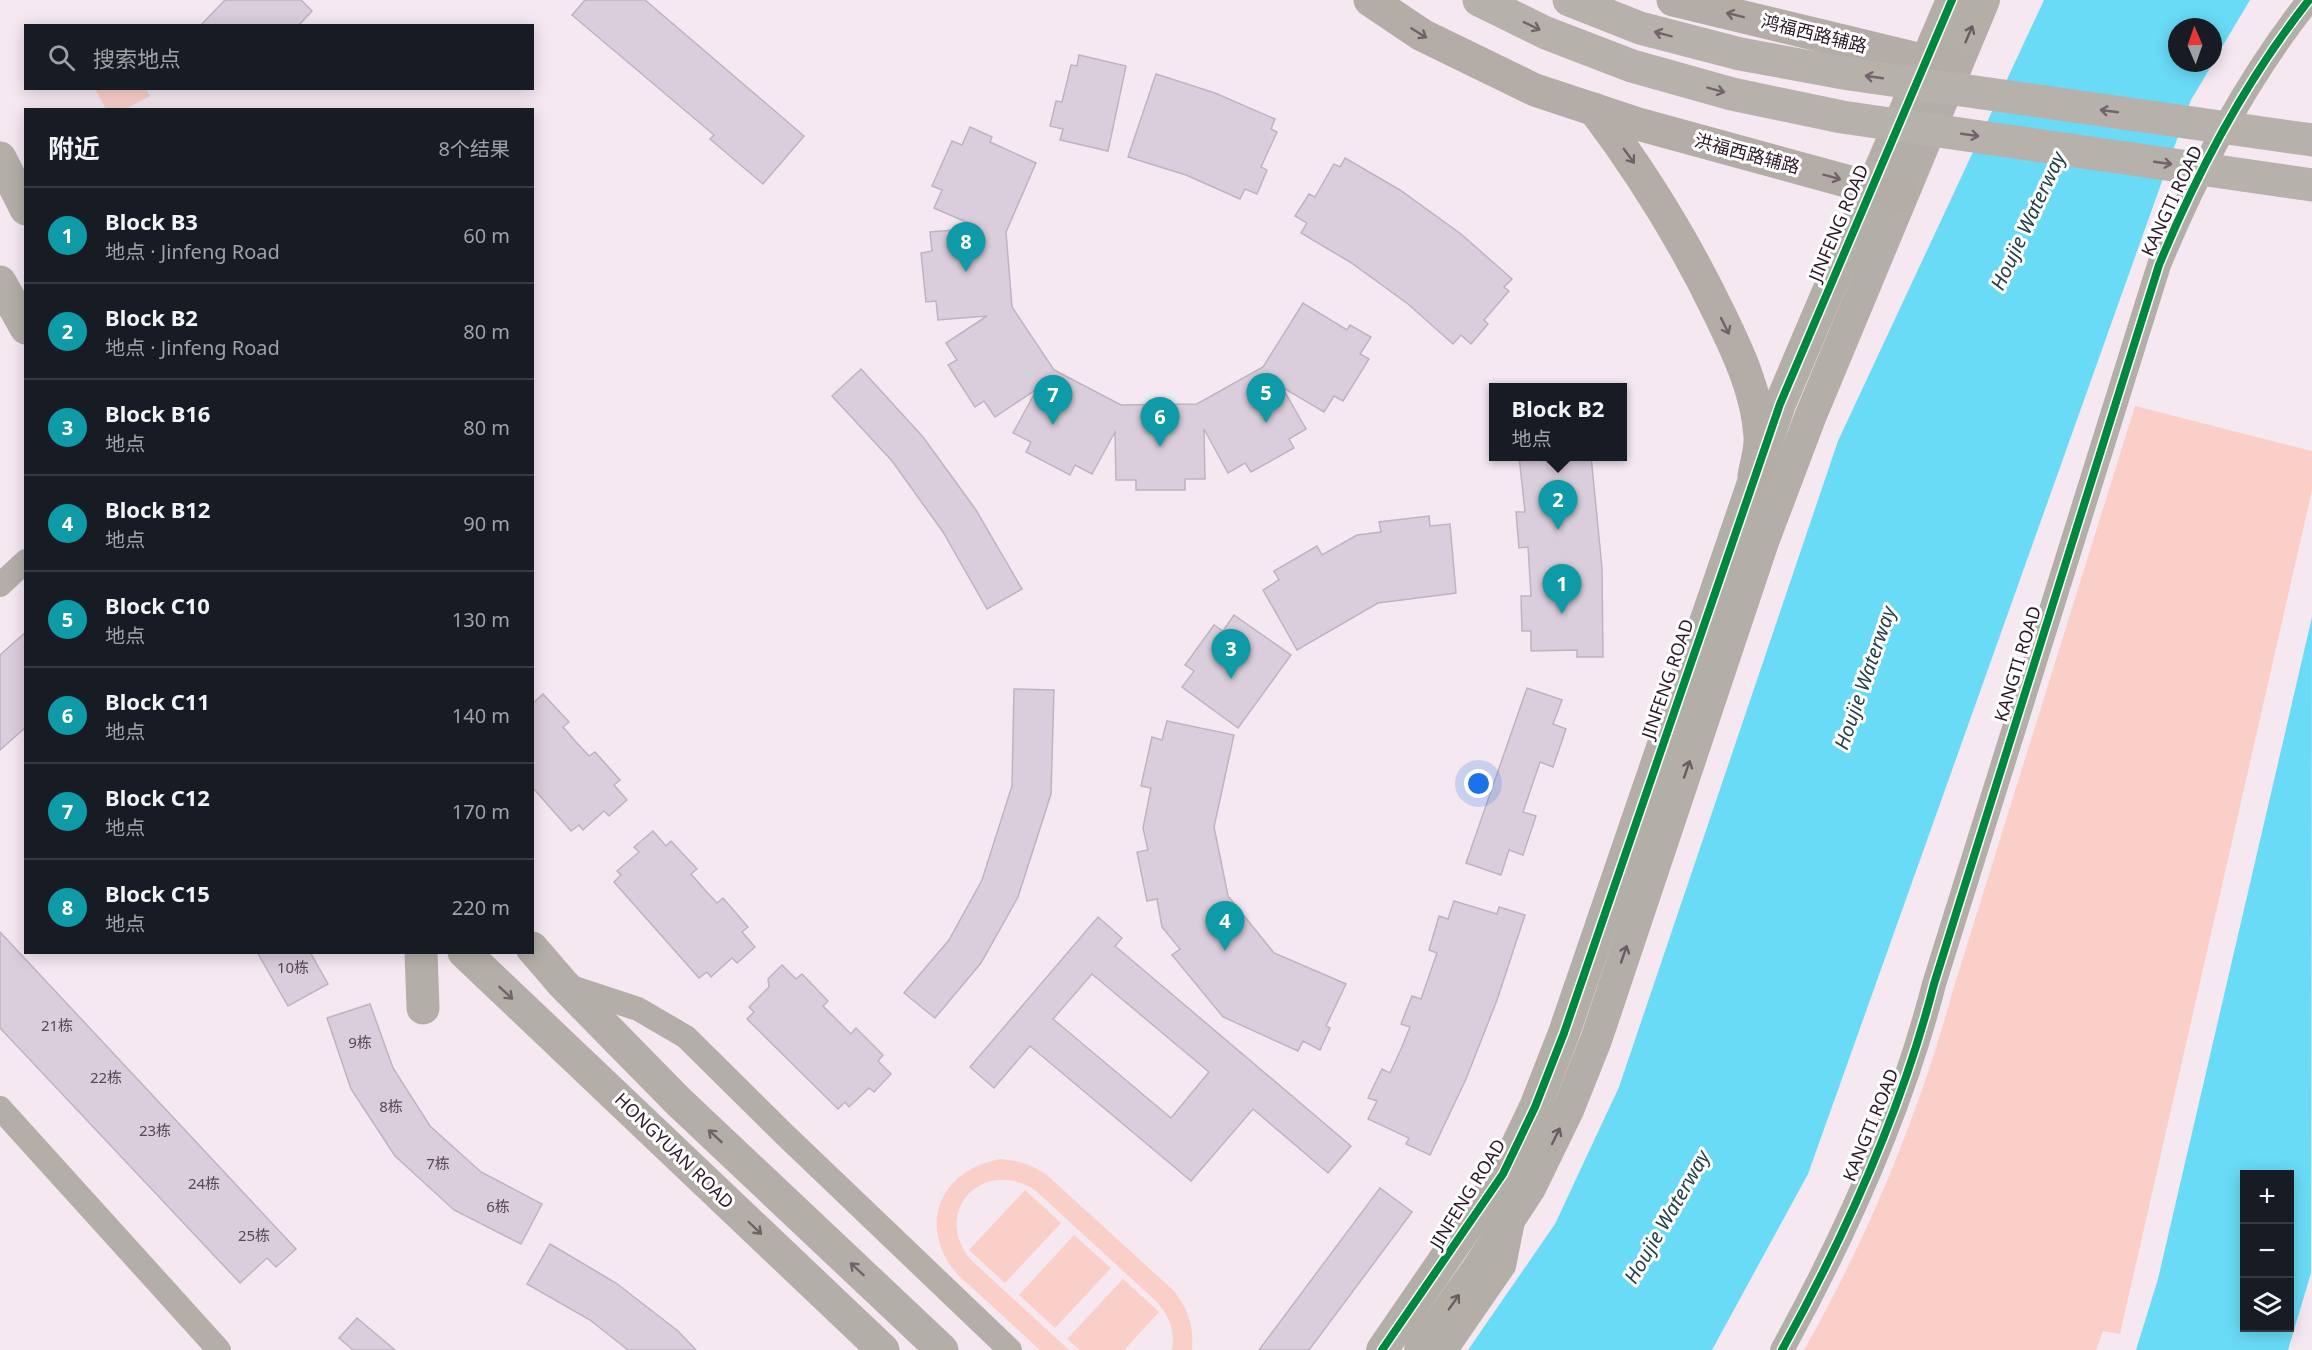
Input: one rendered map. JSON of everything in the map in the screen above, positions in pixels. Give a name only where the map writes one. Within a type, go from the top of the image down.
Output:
[{"type":"highway","points":[[0,158],[24,205]]},
{"type":"highway","points":[[0,282],[24,324]]},
{"type":"highway","points":[[534,950],[563,984],[679,1102],[942,1350]]},
{"type":"highway","points":[[421,954],[423,1008]]},
{"type":"highway","name":"HONGYUAN ROAD","points":[[466,954],[877,1345]]},
{"type":"main road","points":[[1370,0],[1422,35],[1535,90],[1594,109],[1634,162],[1695,262],[1739,354],[1756,405],[1761,439],[1754,476]]},
{"type":"main road","points":[[1479,0],[1546,33],[1632,66],[1732,94],[1842,117],[2312,184]]},
{"type":"main road","points":[[1569,0],[1640,28],[1740,54],[1849,74],[2312,140]]},
{"type":"main road","name":"鸿福西路辅路","points":[[1673,0],[1940,65]]},
{"type":"main road","name":"洪福西路辅路","points":[[1594,109],[1638,124],[1886,192]]},
{"type":"street","name":"JINFENG ROAD","points":[[1940,65],[1952,0]]},
{"type":"street","name":"JINFENG ROAD","points":[[1420,1350],[1530,1188],[1568,1110],[1596,1040],[1764,539],[1811,415],[1886,192],[1940,65],[1984,0]]},
{"type":"street","name":"KANGTI ROAD","points":[[1782,1350],[1848,1219],[1910,1067],[1937,973],[2159,265],[2186,201],[2234,109],[2265,60],[2309,0]]},
{"type":"street","name":"JINFENG ROAD","points":[[1382,1350],[1503,1174],[1535,1107],[1564,1033],[1754,476],[1797,361],[1886,192]]},
{"type":"street","points":[[0,585],[24,563]]},
{"type":"street","points":[[563,984],[638,1009],[686,1037],[1010,1350]]},
{"type":"street","points":[[0,1108],[219,1350]]},
{"type":"street","points":[[1446,1350],[1504,1266],[1514,1212]]},
{"type":"shaded area","points":[[96,90],[147,90],[150,96],[127,108],[105,108]]},
{"type":"shaded area","points":[[2135,406],[2312,451],[2312,490],[2120,1334],[2103,1331],[2096,1350],[1804,1350],[1850,1264],[1908,1129],[1939,1037]]},
{"type":"shaded area","points":[[1001,1159],[1026,1164],[1048,1176],[1173,1290],[1189,1318],[1192,1350],[1172,1350],[1171,1325],[1158,1303],[1036,1191],[1017,1182],[998,1180],[982,1184],[969,1194],[960,1208],[957,1224],[960,1242],[971,1260],[1069,1350],[1040,1350],[957,1274],[945,1256],[938,1237],[937,1219],[941,1202],[949,1187],[963,1174],[980,1165]]},
{"type":"shaded area","points":[[1025,1190],[1061,1223],[1005,1283],[969,1250]]},
{"type":"shaded area","points":[[1074,1235],[1111,1268],[1055,1328],[1019,1295]]},
{"type":"shaded area","points":[[1123,1279],[1159,1312],[1124,1350],[1080,1350],[1067,1339]]},
{"type":"water","name":"Houjie Waterway","points":[[2044,0],[2250,0],[2222,47],[2222,18],[2168,18],[2168,72],[2208,72],[2191,100],[1808,1174],[1712,1350],[1468,1350],[1555,1224],[1619,1087],[1838,441]]},
{"type":"water","points":[[2312,617],[2311,1273],[2294,1330],[2294,1170],[2240,1170],[2240,1332],[2293,1332],[2288,1350],[2136,1350],[2158,1279]]},
{"type":"building","points":[[225,0],[301,0],[312,11],[300,24],[202,24]]},
{"type":"building","points":[[585,0],[645,0],[804,136],[763,184],[710,139],[714,135],[572,15]]},
{"type":"building","points":[[1079,55],[1126,66],[1108,151],[1060,140],[1063,129],[1050,126],[1056,101],[1062,102],[1071,65],[1077,66]]},
{"type":"building","points":[[1156,74],[1215,93],[1275,119],[1271,129],[1277,132],[1261,167],[1267,170],[1257,194],[1245,189],[1240,199],[1186,175],[1128,157]]},
{"type":"building","points":[[970,127],[992,137],[990,142],[1036,163],[1006,232],[1012,307],[1054,370],[1121,405],[1197,404],[1263,367],[1303,303],[1347,330],[1350,325],[1371,337],[1360,354],[1369,359],[1343,401],[1334,396],[1324,412],[1282,387],[1306,429],[1289,439],[1294,448],[1251,472],[1245,463],[1228,473],[1204,429],[1205,479],[1185,479],[1185,490],[1136,490],[1136,480],[1116,480],[1115,432],[1092,474],[1075,465],[1070,475],[1026,452],[1031,442],[1013,433],[1037,389],[995,417],[984,401],[975,407],[948,365],[957,360],[946,343],[987,316],[938,320],[936,301],[926,302],[921,253],[932,251],[930,232],[980,228],[934,208],[942,190],[932,186],[952,141],[962,145]]},
{"type":"building","points":[[1345,158],[1400,190],[1461,234],[1512,279],[1504,287],[1509,291],[1484,320],[1488,324],[1471,344],[1461,335],[1453,344],[1408,304],[1350,262],[1301,233],[1307,223],[1295,216],[1309,194],[1315,197],[1334,164],[1340,167]]},
{"type":"building","points":[[861,369],[923,437],[976,510],[1022,589],[987,609],[943,532],[892,461],[832,396]]},
{"type":"building","points":[[1520,461],[1591,461],[1602,568],[1603,657],[1577,657],[1577,650],[1531,651],[1531,631],[1522,631],[1521,596],[1531,596],[1528,547],[1519,548],[1516,512],[1525,512]]},
{"type":"building","points":[[1429,516],[1430,526],[1450,524],[1456,593],[1378,603],[1297,650],[1263,590],[1279,580],[1274,571],[1317,546],[1322,555],[1357,535],[1381,532],[1379,522]]},
{"type":"building","points":[[1234,615],[1291,655],[1238,728],[1182,687],[1194,671],[1185,665],[1214,625],[1223,631]]},
{"type":"building","points":[[24,634],[24,729],[0,750],[0,655]]},
{"type":"building","points":[[1527,688],[1562,700],[1553,724],[1566,729],[1553,767],[1540,762],[1523,812],[1536,816],[1523,855],[1509,850],[1501,875],[1466,863]]},
{"type":"building","points":[[1014,689],[1054,690],[1051,794],[1018,897],[981,963],[935,1018],[904,993],[949,940],[982,880],[1012,786]]},
{"type":"building","points":[[543,694],[569,722],[563,727],[576,742],[589,756],[595,752],[620,780],[614,785],[627,800],[609,816],[604,811],[583,830],[579,825],[571,831],[534,789],[534,702]]},
{"type":"building","points":[[1167,721],[1234,735],[1214,827],[1228,896],[1274,953],[1346,984],[1326,1026],[1330,1028],[1320,1050],[1303,1041],[1298,1051],[1223,1017],[1172,955],[1180,949],[1162,927],[1157,899],[1147,901],[1137,852],[1148,850],[1143,828],[1151,788],[1141,786],[1152,737],[1162,740]]},
{"type":"building","points":[[653,831],[666,846],[671,841],[697,869],[691,874],[704,889],[717,903],[723,898],[748,927],[742,932],[755,947],[737,963],[732,958],[711,977],[707,972],[699,978],[614,882],[621,875],[617,871],[639,852],[634,847]]},
{"type":"building","points":[[1454,901],[1497,914],[1499,907],[1525,915],[1497,1000],[1466,1079],[1430,1155],[1406,1144],[1409,1138],[1368,1119],[1377,1101],[1368,1098],[1382,1069],[1390,1073],[1401,1049],[1410,1027],[1401,1024],[1412,996],[1421,999],[1437,953],[1429,950],[1439,916],[1448,919]]},
{"type":"building","points":[[1098,917],[1122,938],[1115,946],[1351,1146],[1328,1173],[1253,1109],[1191,1181],[1030,1046],[994,1088],[970,1067]],"holes":[[[1092,974],[1209,1072],[1171,1118],[1053,1019]]]},
{"type":"building","points":[[0,932],[296,1249],[276,1267],[267,1258],[240,1283],[0,1028]]},
{"type":"building","points":[[258,954],[311,954],[328,984],[288,1006]]},
{"type":"building","points":[[782,965],[796,979],[802,974],[828,1001],[823,1006],[851,1034],[856,1028],[883,1055],[878,1061],[891,1074],[874,1092],[869,1088],[849,1107],[845,1102],[838,1109],[747,1019],[754,1012],[749,1007],[769,987],[768,979]]},
{"type":"building","points":[[370,1004],[393,1068],[430,1126],[481,1172],[542,1204],[521,1244],[454,1210],[395,1156],[351,1089],[327,1018]]},
{"type":"building","points":[[1380,1188],[1412,1212],[1309,1350],[1259,1350]]},
{"type":"building","points":[[550,1244],[616,1283],[678,1331],[696,1350],[628,1350],[590,1320],[527,1284]]},
{"type":"building","points":[[357,1318],[395,1350],[353,1350],[339,1338]]},
{"type":"cycle path","points":[[1382,1350],[1503,1174],[1535,1107],[1564,1033],[1780,404],[1952,0]]},
{"type":"cycle path","points":[[1782,1350],[1850,1217],[1870,1172],[1905,1079],[2159,265],[2190,195],[2225,127],[2264,62],[2309,0]]},
{"type":"place","name":"Block C15","points":[[966,272]]},
{"type":"place","name":"Block C10","points":[[1266,423]]},
{"type":"place","name":"Block C12","points":[[1053,425]]},
{"type":"place","name":"Block C11","points":[[1160,447]]},
{"type":"place","name":"Block B2","points":[[1558,530]]},
{"type":"place","name":"Block B3","points":[[1562,614]]},
{"type":"place","name":"Block B16","points":[[1231,679]]},
{"type":"place","name":"Block B12","points":[[1225,951]]}]
